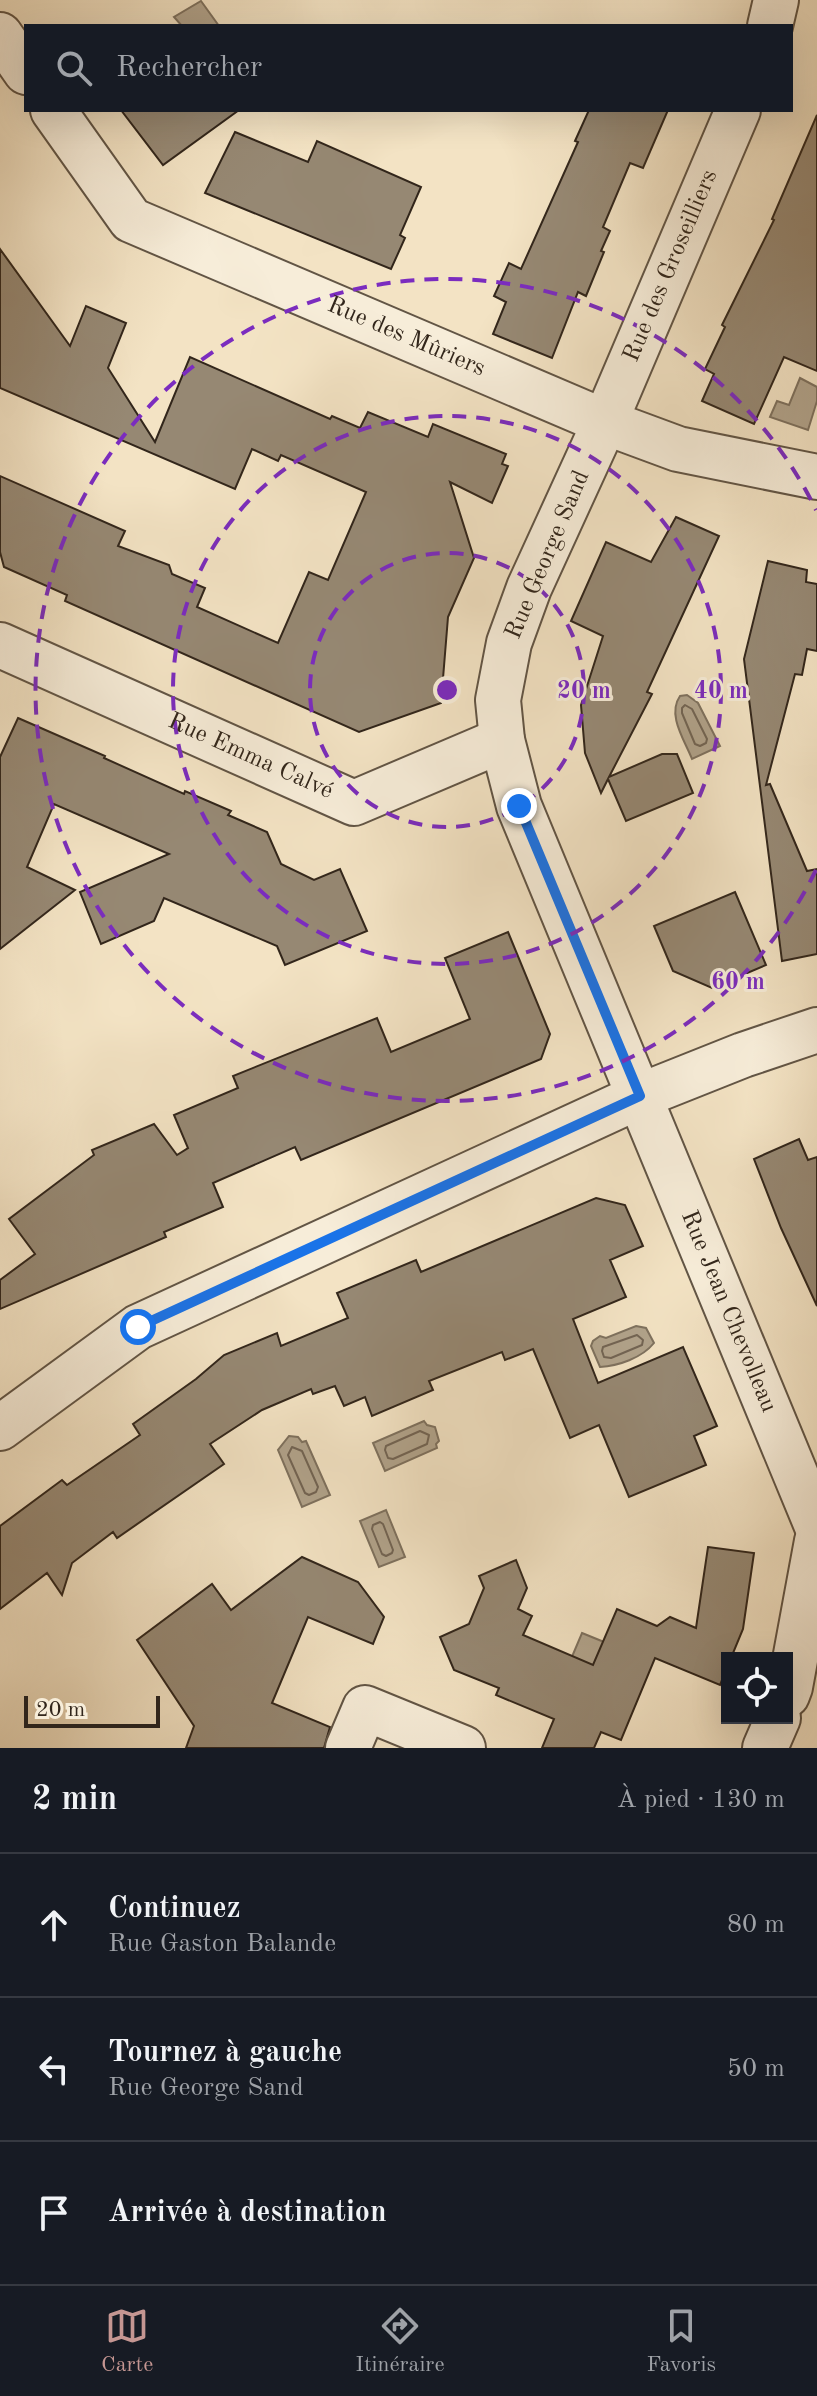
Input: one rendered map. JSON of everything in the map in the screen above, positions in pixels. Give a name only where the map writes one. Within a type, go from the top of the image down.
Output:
[{"type":"street","points":[[770,24],[776,0]]},
{"type":"street","points":[[0,35],[24,69]]},
{"type":"street","name":"Rue des Mûriers","points":[[54,112],[131,220],[605,422],[678,449],[817,477]]},
{"type":"street","name":"Rue des Groseilliers","points":[[605,422],[737,112]]},
{"type":"street","name":"Rue George Sand","points":[[605,422],[529,588],[509,643],[498,700],[502,740],[519,806],[640,1096]]},
{"type":"street","name":"Rue Emma Calvé","points":[[0,645],[354,803],[502,740]]},
{"type":"street","points":[[0,1428],[138,1327],[640,1096],[743,1055],[817,1030]]},
{"type":"street","name":"Rue Jean Chevolleau","points":[[640,1096],[817,1526]]},
{"type":"street","points":[[793,1671],[817,1541]]},
{"type":"street","points":[[348,1748],[365,1708],[463,1748]]},
{"type":"street","points":[[765,1748],[775,1724]]},
{"type":"water","points":[[201,1],[218,24],[180,24],[174,17]]},
{"type":"water","points":[[800,378],[817,387],[817,401],[808,430],[770,417],[777,401],[789,405]]},
{"type":"water","points":[[687,695],[698,703],[720,746],[692,759],[678,727],[675,711],[680,696]]},
{"type":"water","points":[[636,1326],[646,1328],[654,1343],[629,1360],[600,1367],[591,1346],[593,1341],[600,1336],[606,1338]]},
{"type":"water","points":[[424,1421],[435,1427],[439,1441],[437,1448],[385,1471],[373,1443]]},
{"type":"water","points":[[289,1436],[306,1441],[330,1495],[302,1507],[278,1450]]},
{"type":"water","points":[[386,1510],[405,1557],[379,1567],[360,1521]]},
{"type":"water","points":[[582,1633],[631,1653],[627,1682],[571,1659]]},
{"type":"building","points":[[123,112],[236,112],[163,165]]},
{"type":"building","points":[[588,112],[667,112],[643,168],[630,163],[603,227],[610,231],[601,251],[604,252],[586,296],[578,292],[552,358],[493,334],[506,302],[494,296],[509,263],[521,269],[578,142],[575,141]]},
{"type":"building","points":[[817,115],[817,371],[784,357],[754,424],[702,401],[714,374],[705,369],[725,327],[722,325],[774,220]]},
{"type":"building","points":[[235,132],[308,162],[317,141],[421,187],[400,235],[405,238],[391,269],[205,193]]},
{"type":"building","points":[[0,249],[70,346],[86,306],[126,323],[108,368],[155,442],[190,357],[330,419],[332,416],[360,428],[368,412],[428,437],[433,424],[506,454],[502,464],[508,466],[492,503],[450,482],[474,558],[448,617],[441,703],[359,732],[65,601],[67,595],[4,567],[0,552],[0,476],[125,531],[118,546],[169,565],[172,574],[205,588],[197,607],[278,643],[309,572],[328,580],[366,492],[281,455],[278,461],[252,449],[235,489],[0,388]]},
{"type":"building","points":[[676,517],[719,536],[647,692],[652,694],[609,777],[662,754],[677,754],[693,793],[626,821],[608,779],[601,793],[585,753],[581,705],[603,636],[571,621],[606,542],[651,562]]},
{"type":"building","points":[[768,561],[807,570],[806,582],[817,584],[817,651],[807,649],[802,675],[795,674],[766,785],[770,784],[807,871],[817,869],[817,954],[782,961],[744,659]]},
{"type":"building","points":[[18,718],[184,794],[185,791],[231,811],[228,815],[267,832],[281,864],[314,880],[340,869],[367,931],[285,965],[277,946],[164,898],[154,921],[101,944],[80,892],[169,854],[54,804],[27,867],[75,890],[0,949],[0,757]]},
{"type":"building","points":[[735,892],[766,965],[712,988],[673,971],[654,926]]},
{"type":"building","points":[[508,932],[550,1034],[541,1059],[301,1160],[295,1147],[213,1183],[223,1207],[164,1232],[166,1237],[0,1309],[0,1280],[35,1254],[9,1219],[94,1155],[92,1150],[154,1124],[177,1155],[188,1148],[174,1115],[238,1088],[233,1076],[377,1018],[391,1052],[470,1019],[445,958]]},
{"type":"building","points":[[799,1139],[808,1160],[817,1157],[817,1306],[754,1159]]},
{"type":"building","points":[[596,1198],[625,1205],[643,1246],[610,1260],[626,1297],[573,1319],[598,1383],[683,1347],[717,1426],[694,1436],[706,1465],[629,1497],[599,1425],[570,1438],[533,1349],[505,1360],[502,1352],[429,1381],[433,1390],[372,1416],[365,1397],[344,1406],[335,1386],[313,1394],[311,1389],[262,1410],[210,1444],[224,1464],[117,1538],[113,1532],[72,1563],[62,1595],[47,1573],[0,1609],[0,1526],[62,1480],[67,1485],[140,1435],[133,1424],[224,1355],[277,1333],[281,1346],[348,1318],[337,1293],[416,1260],[421,1272]]},
{"type":"building","points":[[708,1547],[754,1553],[743,1629],[733,1652],[721,1652],[720,1685],[655,1658],[621,1740],[601,1732],[594,1748],[542,1748],[554,1719],[496,1695],[499,1688],[454,1670],[440,1637],[469,1624],[484,1588],[479,1576],[516,1560],[527,1588],[518,1609],[532,1616],[523,1635],[593,1665],[617,1609],[657,1626],[670,1617],[696,1628]]},
{"type":"building","points":[[302,1557],[358,1582],[384,1617],[373,1644],[308,1617],[272,1703],[330,1727],[324,1748],[186,1748],[194,1726],[137,1640],[212,1584],[231,1610]]},
{"type":"route","points":[[138,1327],[640,1096],[519,806]]}]
